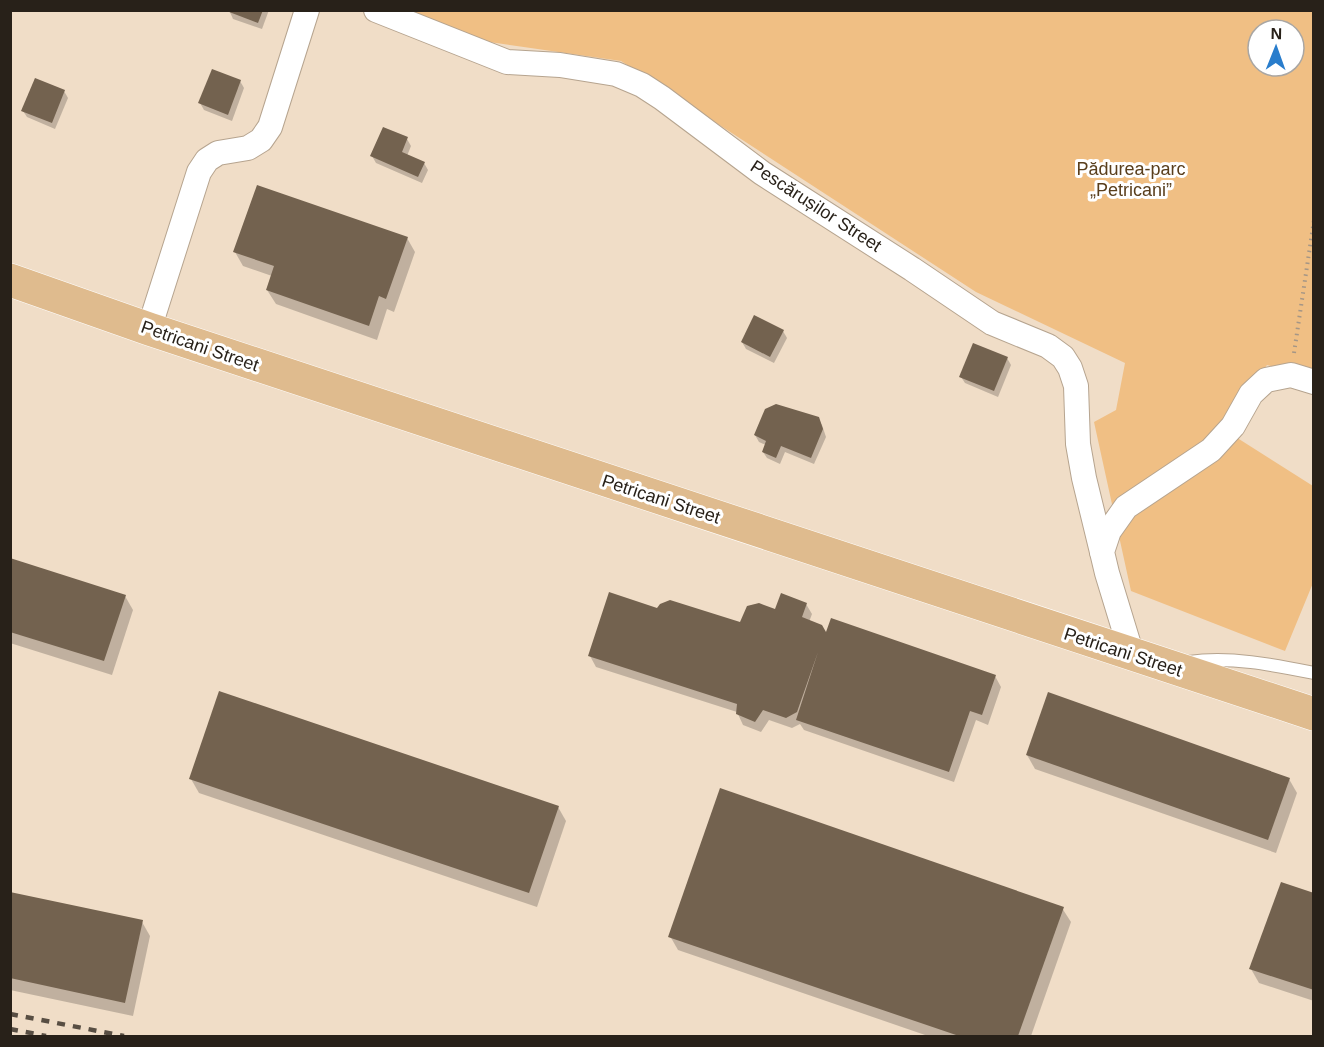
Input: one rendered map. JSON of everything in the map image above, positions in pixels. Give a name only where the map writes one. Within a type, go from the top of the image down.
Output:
[{"type":"main road","name":"Petricani Street","points":[[10,280],[149,329],[1314,714]]},
{"type":"street","points":[[149,329],[199,171],[207,160],[218,153],[248,148],[261,140],[270,127],[307,10]]},
{"type":"street","name":"Pescărușilor Street","points":[[376,10],[507,62],[560,65],[615,74],[642,85],[762,173],[992,323],[1048,346],[1064,357],[1076,386],[1078,444],[1084,478],[1107,573],[1132,655]]},
{"type":"street","points":[[1102,552],[1109,531],[1126,507],[1211,450],[1233,426],[1251,394],[1266,380],[1291,375],[1314,382]]},
{"type":"lane","points":[[1167,666],[1201,660],[1233,661],[1314,672]]},
{"type":"path","points":[[1291,375],[1314,220]]},
{"type":"green space","name":"Pădurea-parc „Petricani”","points":[[395,11],[1313,11],[1313,377],[1267,365],[1220,427],[1313,486],[1313,583],[1285,651],[1131,591],[1094,422],[1116,410],[1125,363],[976,292],[621,61],[462,38]]},
{"type":"building","points":[[224,10],[263,10],[258,23]]},
{"type":"building","points":[[212,69],[241,80],[228,115],[198,103]]},
{"type":"building","points":[[35,78],[65,90],[52,123],[21,111]]},
{"type":"building","points":[[383,127],[408,137],[402,152],[425,162],[418,177],[370,156]]},
{"type":"building","points":[[257,185],[408,237],[386,299],[379,296],[369,326],[266,290],[274,266],[233,252]]},
{"type":"building","points":[[754,315],[784,330],[770,357],[741,342]]},
{"type":"building","points":[[973,343],[1008,357],[994,391],[959,377]]},
{"type":"building","points":[[776,404],[819,417],[823,429],[811,458],[781,446],[776,458],[762,452],[766,441],[754,435],[765,409]]},
{"type":"building","points":[[10,558],[126,595],[104,661],[10,632]]},
{"type":"building","points":[[609,592],[657,608],[660,604],[670,600],[740,622],[747,606],[759,603],[775,609],[781,593],[807,603],[802,617],[822,625],[826,632],[831,618],[996,675],[982,715],[970,711],[949,772],[796,720],[818,652],[797,712],[786,718],[763,710],[755,722],[736,714],[737,704],[588,656]]},
{"type":"building","points":[[219,691],[559,806],[529,893],[189,779]]},
{"type":"building","points":[[1048,692],[1290,778],[1268,840],[1026,755]]},
{"type":"building","points":[[720,788],[1064,907],[1018,1036],[959,1036],[668,937]]},
{"type":"building","points":[[1281,882],[1314,893],[1314,990],[1249,969]]},
{"type":"building","points":[[10,892],[143,920],[125,1003],[10,978]]},
{"type":"railway","points":[[10,1014],[124,1036]]},
{"type":"railway","points":[[10,1029],[46,1036]]}]
